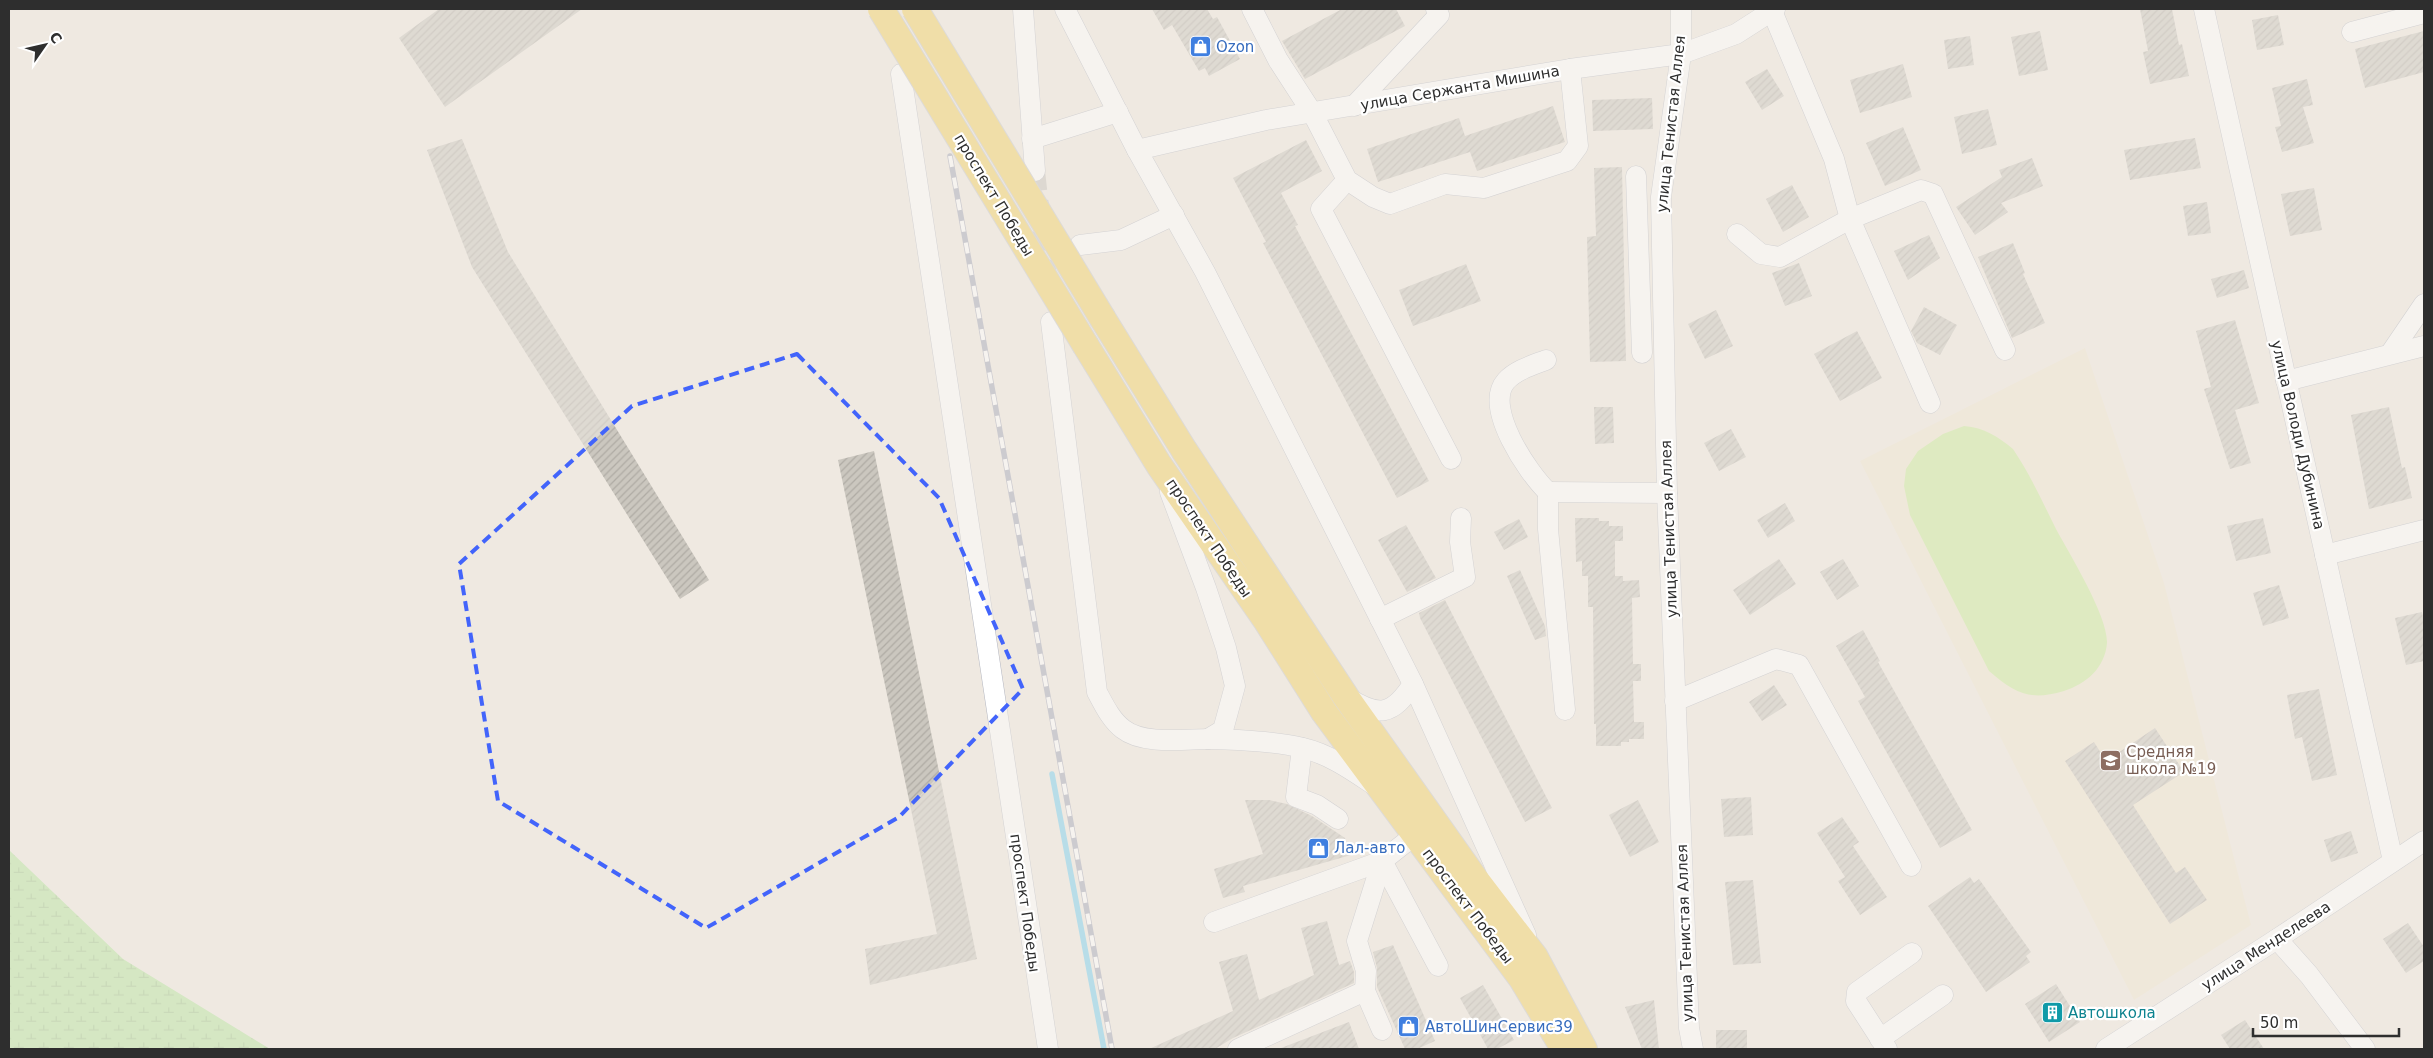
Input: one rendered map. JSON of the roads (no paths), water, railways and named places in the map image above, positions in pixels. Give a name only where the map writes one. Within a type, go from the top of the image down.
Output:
[{"type":"main road","name":"проспект Победы","points":[[881,9],[1159,465],[1266,620],[1324,712],[1522,979],[1564,1049]]},
{"type":"main road","name":"проспект Победы","points":[[915,9],[1184,450],[1346,697],[1476,880],[1535,957],[1584,1049]]},
{"type":"street","points":[[1023,9],[1036,171]]},
{"type":"street","points":[[1065,9],[1138,150],[1205,272],[1413,684],[1502,877],[1535,957]]},
{"type":"street","points":[[1252,9],[1278,60],[1312,114],[1347,180],[1373,197],[1390,204],[1445,184],[1484,188],[1566,161],[1578,146],[1570,69]]},
{"type":"street","points":[[1354,106],[1439,15],[1436,9]]},
{"type":"street","name":"улица Тенистая Аллея","points":[[1681,9],[1681,54],[1661,197],[1667,493],[1689,1028],[1693,1049]]},
{"type":"street","name":"улица Володи Дубинина","points":[[2204,9],[2393,861]]},
{"type":"street","points":[[1774,10],[1834,159],[1850,219],[1930,403]]},
{"type":"street","name":"улица Сержанта Мишина","points":[[1138,150],[1266,120],[1312,114],[1570,69],[1681,54],[1736,34],[1774,10]]},
{"type":"street","points":[[2352,32],[2414,13]]},
{"type":"street","name":"проспект Победы","points":[[901,74],[1048,1049]]},
{"type":"street","points":[[1032,139],[1118,112]]},
{"type":"street","points":[[1636,176],[1642,353]]},
{"type":"street","points":[[1347,180],[1321,209],[1451,459]]},
{"type":"street","points":[[1737,234],[1761,254],[1780,257],[1850,219],[1921,190],[1933,194],[2005,350]]},
{"type":"street","points":[[1637,198],[1661,197]]},
{"type":"street","points":[[1080,245],[1121,240],[1174,215]]},
{"type":"street","points":[[2390,354],[2424,304]]},
{"type":"street","points":[[1051,322],[1097,692],[1109,713],[1124,730],[1150,739],[1176,741],[1208,739],[1302,748],[1319,753],[1359,775],[1381,791]]},
{"type":"street","points":[[2286,381],[2424,346]]},
{"type":"street","points":[[1546,360],[1524,368],[1506,382],[1499,395],[1503,420],[1515,447],[1536,481],[1548,492],[1667,493]]},
{"type":"street","points":[[1159,465],[1206,588],[1226,648],[1234,686],[1223,730],[1208,739]]},
{"type":"street","points":[[1548,492],[1548,529],[1564,710]]},
{"type":"street","points":[[1380,619],[1465,577],[1460,542],[1461,518]]},
{"type":"street","points":[[2325,555],[2424,530]]},
{"type":"street","points":[[1675,701],[1776,659],[1799,665],[1911,866]]},
{"type":"street","points":[[1346,697],[1368,710],[1386,711],[1404,699],[1413,684]]},
{"type":"street","points":[[1302,748],[1296,797],[1317,805],[1338,820]]},
{"type":"street","points":[[1214,922],[1382,861],[1415,835]]},
{"type":"street","name":"улица Менделеева","points":[[2106,1049],[2277,939],[2424,841]]},
{"type":"street","points":[[1382,861],[1438,966]]},
{"type":"street","points":[[1382,861],[1357,941],[1366,971],[1365,991],[1382,1030]]},
{"type":"street","points":[[2277,939],[2309,975],[2365,1049]]},
{"type":"street","points":[[1912,953],[1857,992],[1856,1002],[1883,1044],[1943,995]]},
{"type":"street","points":[[1238,1049],[1365,991]]},
{"type":"waterway","points":[[1052,774],[1104,1049]]},
{"type":"tunnel","points":[[1035,171],[1047,279]]},
{"type":"railway","points":[[950,156],[1112,1049]]},
{"type":"place","name":"Ozon","points":[[1200,47]]},
{"type":"place","name":"Средняя школа №19","points":[[2110,761]]},
{"type":"place","name":"Лал-авто","points":[[1318,848]]},
{"type":"place","name":"Автошкола","points":[[2052,1013]]},
{"type":"place","name":"АвтоШинСервис39","points":[[1409,1027]]}]
